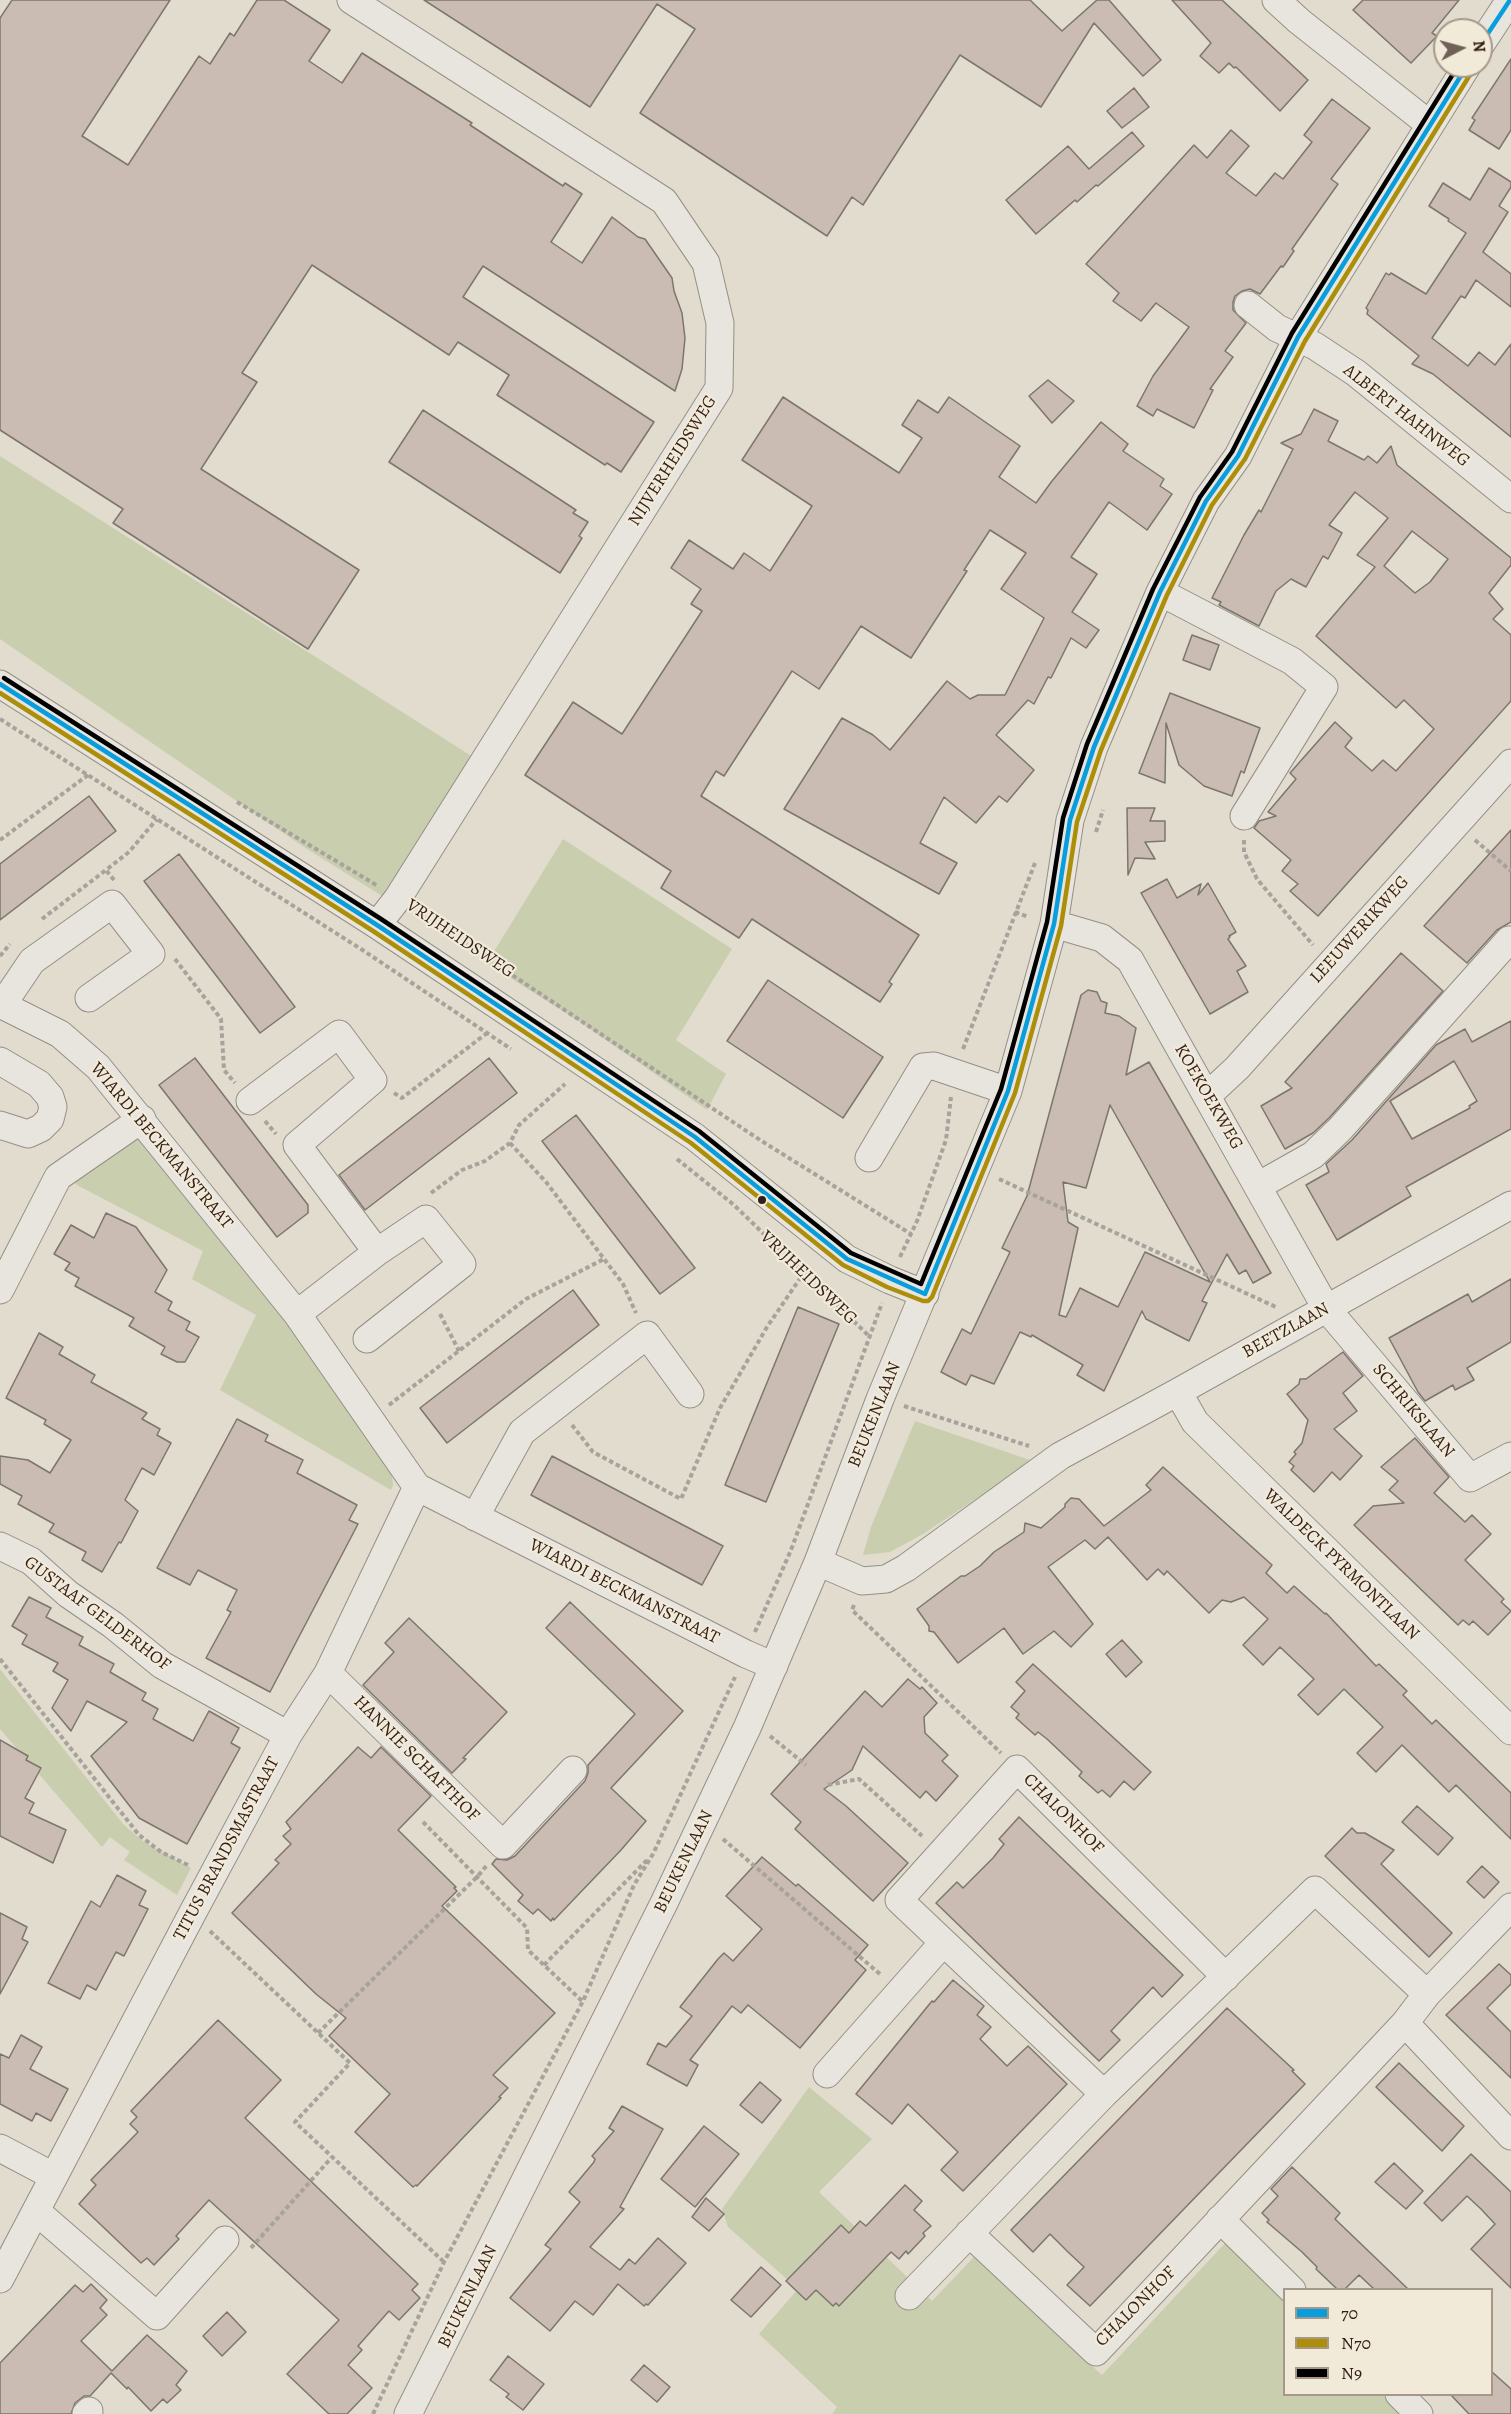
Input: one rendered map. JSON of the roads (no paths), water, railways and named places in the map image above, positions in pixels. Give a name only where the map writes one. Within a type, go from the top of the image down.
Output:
[{"type":"street","name":"NIJVERHEIDSWEG","points":[[351,0],[664,201],[706,263],[720,323],[719,388],[398,898],[377,925]]},
{"type":"street","points":[[1276,0],[1317,36],[1429,124]]},
{"type":"street","points":[[1493,26],[1510,0]]},
{"type":"street","name":"BEUKENLAAN","points":[[408,2414],[664,1903],[774,1666],[818,1562],[880,1400],[1008,1091],[1054,924],[1070,820],[1094,747],[1160,591],[1206,501],[1238,456],[1298,338],[1459,78]]},
{"type":"street","name":"ALBERT HAHNWEG","points":[[1248,305],[1277,328],[1298,338],[1356,374],[1511,499]]},
{"type":"street","points":[[1160,591],[1292,661],[1324,687],[1244,816]]},
{"type":"street","name":"VRIJHEIDSWEG","points":[[7,687],[377,925],[695,1137],[847,1259],[925,1294]]},
{"type":"street","name":"LEEUWERIKWEG","points":[[1207,1096],[1237,1068],[1511,763]]},
{"type":"street","name":"WIARDI BECKMANSTRAAT","points":[[89,998],[151,954],[112,904],[32,961],[2,1004],[60,1034],[98,1067],[297,1314],[417,1487],[746,1654],[774,1666]]},
{"type":"street","name":"KOEKOEKWEG","points":[[1054,924],[1102,938],[1130,960],[1326,1308]]},
{"type":"street","points":[[1258,1186],[1313,1155],[1340,1129],[1509,940],[1511,942]]},
{"type":"street","points":[[250,1101],[339,1035],[373,1080],[297,1145],[377,1252]]},
{"type":"street","points":[[0,1061],[39,1084],[50,1097],[53,1107],[50,1119],[41,1128],[28,1134],[0,1125]]},
{"type":"street","points":[[869,1158],[923,1067],[934,1066],[1008,1091]]},
{"type":"street","points":[[0,1290],[58,1177],[142,1119]]},
{"type":"street","name":"BEETZLAAN","points":[[818,1562],[862,1581],[886,1579],[906,1568],[1060,1456],[1511,1205]]},
{"type":"street","points":[[297,1314],[377,1252],[426,1218],[462,1264],[367,1339]]},
{"type":"street","name":"SCHRIKSLAAN","points":[[1326,1308],[1470,1478],[1511,1456]]},
{"type":"street","points":[[475,1517],[522,1432],[647,1335],[690,1394]]},
{"type":"street","name":"WALDECK PYRMONTLAAN","points":[[1178,1392],[1195,1422],[1511,1731]]},
{"type":"street","name":"TITUS BRANDSMASTRAAT","points":[[0,2279],[288,1735],[328,1673],[417,1487]]},
{"type":"street","name":"GUSTAAF GELDERHOF","points":[[0,1546],[31,1561],[68,1594],[162,1665],[288,1735]]},
{"type":"street","name":"HANNIE SCHAFTHOF","points":[[328,1673],[503,1845],[573,1770]]},
{"type":"street","name":"CHALONHOF","points":[[1104,2094],[942,1944],[898,1900],[1017,1769],[1226,1977]]},
{"type":"street","points":[[909,2296],[1104,2094],[1315,1890],[1427,1994]]},
{"type":"street","name":"CHALONHOF","points":[[969,2234],[1096,2352],[1406,2023],[1427,1994],[1511,1907]]},
{"type":"street","points":[[827,2074],[942,1944]]},
{"type":"street","points":[[1406,2023],[1511,2136]]},
{"type":"street","points":[[0,2148],[53,2176]]},
{"type":"street","points":[[36,2211],[157,2316],[225,2240]]},
{"type":"street","points":[[1220,2219],[1291,2288]]},
{"type":"street","points":[[1401,2396],[1419,2414]]}]
